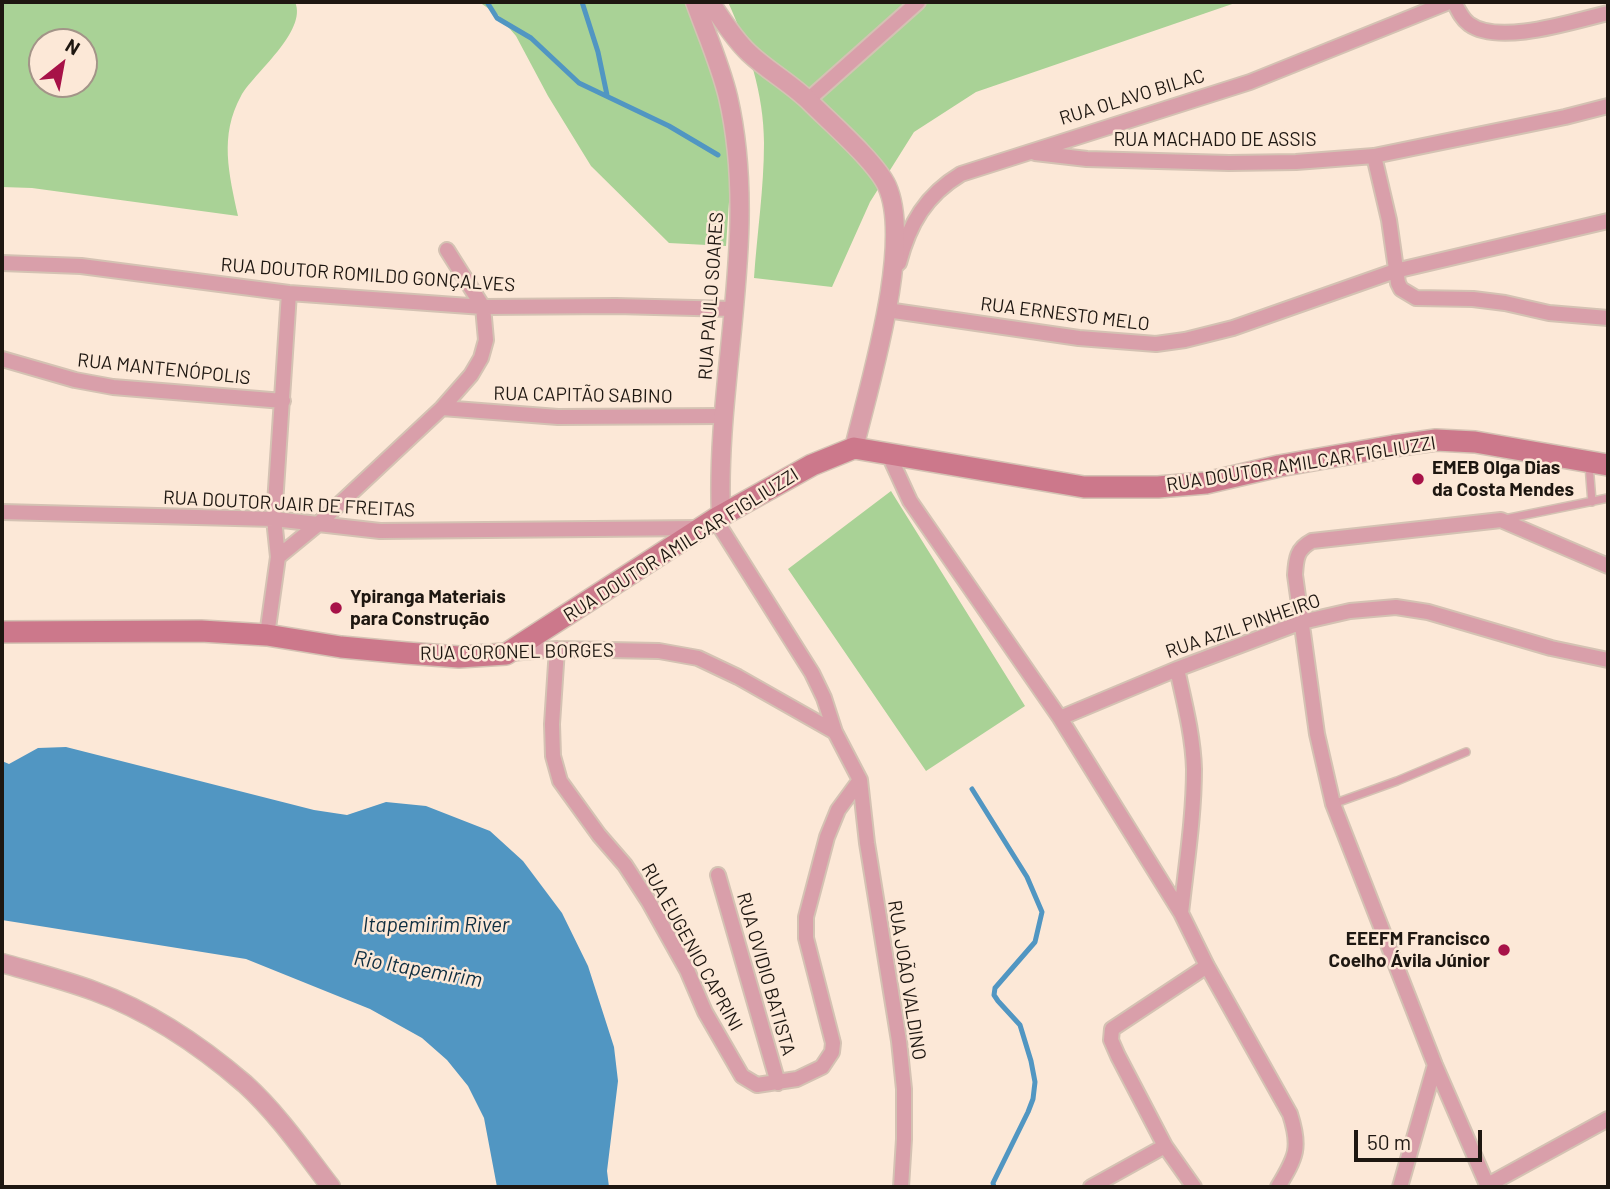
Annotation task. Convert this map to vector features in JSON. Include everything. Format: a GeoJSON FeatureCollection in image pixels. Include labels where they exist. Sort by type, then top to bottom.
{"type":"FeatureCollection","features":[{"type":"Feature","properties":{"kind":"main road","name":"RUA DOUTOR AMILCAR FIGLIUZZI"},"geometry":{"type":"LineString","coordinates":[[506,654],[712,521],[812,465],[854,448],[1084,487],[1206,483],[1279,466],[1436,440],[1475,442],[1598,463]]}},
{"type":"Feature","properties":{"kind":"main road","name":"RUA CORONEL BORGES"},"geometry":{"type":"LineString","coordinates":[[2,632],[201,631],[267,635],[341,647],[459,657],[506,654]]}},
{"type":"Feature","properties":{"kind":"street","name":"RUA PAULO SOARES"},"geometry":{"type":"LineString","coordinates":[[695,2],[719,66],[728,99],[735,150],[739,220],[719,481],[712,521]]}},
{"type":"Feature","properties":{"kind":"street","name":"RUA OLAVO BILAC"},"geometry":{"type":"LineString","coordinates":[[710,2],[748,52],[808,100],[878,171],[887,186],[893,206],[894,230],[888,302]]}},
{"type":"Feature","properties":{"kind":"street"},"geometry":{"type":"LineString","coordinates":[[808,100],[918,2]]}},
{"type":"Feature","properties":{"kind":"street","name":"RUA OLAVO BILAC"},"geometry":{"type":"LineString","coordinates":[[854,448],[888,302],[911,226],[926,201],[943,185],[961,174],[1250,82],[1452,2]]}},
{"type":"Feature","properties":{"kind":"street"},"geometry":{"type":"LineString","coordinates":[[1452,2],[1470,25],[1490,33],[1509,34],[1608,13]]}},
{"type":"Feature","properties":{"kind":"street","name":"RUA MACHADO DE ASSIS"},"geometry":{"type":"LineString","coordinates":[[1026,153],[1087,159],[1229,163],[1296,162],[1374,156],[1553,120],[1608,106]]}},
{"type":"Feature","properties":{"kind":"street"},"geometry":{"type":"LineString","coordinates":[[1374,156],[1389,220],[1395,271],[1401,289],[1416,298],[1484,300],[1549,313],[1608,318]]}},
{"type":"Feature","properties":{"kind":"street","name":"RUA ERNESTO MELO"},"geometry":{"type":"LineString","coordinates":[[888,302],[1079,338],[1156,344],[1233,328],[1395,271],[1608,221]]}},
{"type":"Feature","properties":{"kind":"street"},"geometry":{"type":"LineString","coordinates":[[278,556],[317,525],[442,408],[471,375],[481,358],[486,340],[483,307],[447,250]]}},
{"type":"Feature","properties":{"kind":"street","name":"RUA DOUTOR ROMILDO GONÇALVES"},"geometry":{"type":"LineString","coordinates":[[2,263],[81,267],[289,293],[483,307],[733,309]]}},
{"type":"Feature","properties":{"kind":"street"},"geometry":{"type":"LineString","coordinates":[[267,635],[278,556],[274,519],[284,401],[289,293]]}},
{"type":"Feature","properties":{"kind":"street","name":"RUA MANTENÓPOLIS"},"geometry":{"type":"LineString","coordinates":[[2,359],[75,380],[113,387],[284,401]]}},
{"type":"Feature","properties":{"kind":"street","name":"RUA CAPITÃO SABINO"},"geometry":{"type":"LineString","coordinates":[[442,408],[558,417],[723,416]]}},
{"type":"Feature","properties":{"kind":"street"},"geometry":{"type":"LineString","coordinates":[[888,453],[910,500],[1060,718],[1181,913],[1207,966],[1290,1114],[1297,1136],[1295,1157],[1278,1187]]}},
{"type":"Feature","properties":{"kind":"street","name":"RUA DOUTOR JAIR DE FREITAS"},"geometry":{"type":"LineString","coordinates":[[2,512],[274,519],[380,531],[712,521]]}},
{"type":"Feature","properties":{"kind":"street"},"geometry":{"type":"LineString","coordinates":[[1608,566],[1501,520],[1312,541],[1299,550],[1295,575],[1317,734],[1333,804],[1435,1065],[1488,1186],[1608,1119]]}},
{"type":"Feature","properties":{"kind":"street"},"geometry":{"type":"LineString","coordinates":[[712,521],[811,673],[824,698],[835,733],[860,780],[838,810],[816,872],[806,917],[806,938],[833,1043],[832,1052],[822,1067],[797,1079],[778,1083]]}},
{"type":"Feature","properties":{"kind":"street","name":"RUA AZIL PINHEIRO"},"geometry":{"type":"LineString","coordinates":[[1060,718],[1177,668],[1302,622],[1350,611],[1396,607],[1428,612],[1551,648],[1608,660]]}},
{"type":"Feature","properties":{"kind":"street","name":"RUA CORONEL BORGES"},"geometry":{"type":"LineString","coordinates":[[506,654],[557,649],[659,651],[698,658],[749,683],[835,733]]}},
{"type":"Feature","properties":{"kind":"street","name":"RUA EUGENIO CAPRINI"},"geometry":{"type":"LineString","coordinates":[[557,649],[552,735],[553,756],[560,781],[599,835],[625,865],[649,902],[687,970],[705,1012],[742,1076],[757,1085],[778,1083]]}},
{"type":"Feature","properties":{"kind":"street"},"geometry":{"type":"LineString","coordinates":[[1177,668],[1194,767],[1181,913]]}},
{"type":"Feature","properties":{"kind":"street","name":"RUA JOÃO VALDINO"},"geometry":{"type":"LineString","coordinates":[[860,780],[866,843],[899,1041],[904,1089],[901,1187]]}},
{"type":"Feature","properties":{"kind":"street","name":"RUA OVIDIO BATISTA"},"geometry":{"type":"LineString","coordinates":[[718,875],[778,1083]]}},
{"type":"Feature","properties":{"kind":"street"},"geometry":{"type":"LineString","coordinates":[[2,963],[96,992],[151,1019],[201,1049],[246,1086],[293,1137],[331,1187]]}},
{"type":"Feature","properties":{"kind":"street"},"geometry":{"type":"LineString","coordinates":[[1194,1187],[1165,1146],[1118,1056],[1110,1034],[1112,1029],[1207,966]]}},
{"type":"Feature","properties":{"kind":"street"},"geometry":{"type":"LineString","coordinates":[[1400,1187],[1435,1065]]}},
{"type":"Feature","properties":{"kind":"street"},"geometry":{"type":"LineString","coordinates":[[1091,1187],[1165,1146]]}},
{"type":"Feature","properties":{"kind":"lane"},"geometry":{"type":"LineString","coordinates":[[1592,502],[1598,463]]}},
{"type":"Feature","properties":{"kind":"lane"},"geometry":{"type":"LineString","coordinates":[[1501,520],[1608,498]]}},
{"type":"Feature","properties":{"kind":"lane"},"geometry":{"type":"LineString","coordinates":[[1333,804],[1466,752]]}},
{"type":"Feature","properties":{"kind":"green space"},"geometry":{"type":"Polygon","coordinates":[[[2,2],[295,2],[297,13],[294,26],[287,39],[241,96],[230,126],[229,170],[238,216],[32,188],[2,187],[2,2]]]}},
{"type":"Feature","properties":{"kind":"green space"},"geometry":{"type":"Polygon","coordinates":[[[479,2],[695,2],[733,143],[726,246],[669,243],[591,166],[548,96],[516,36],[498,15],[479,2]]]}},
{"type":"Feature","properties":{"kind":"green space"},"geometry":{"type":"Polygon","coordinates":[[[728,2],[1238,2],[976,92],[914,132],[870,202],[832,287],[754,278],[763,177],[763,125],[754,71],[728,2]]]}},
{"type":"Feature","properties":{"kind":"green space"},"geometry":{"type":"Polygon","coordinates":[[[891,491],[1025,706],[926,771],[788,569],[891,491]]]}},
{"type":"Feature","properties":{"kind":"water","name":"Itapemirim River"},"geometry":{"type":"Polygon","coordinates":[[[66,747],[314,810],[347,815],[386,802],[426,806],[490,831],[523,861],[562,913],[588,966],[614,1047],[618,1081],[607,1171],[609,1187],[497,1187],[484,1118],[468,1086],[447,1060],[422,1038],[370,1009],[246,959],[2,920],[2,761],[9,764],[38,748],[66,747]]]}},
{"type":"Feature","properties":{"kind":"waterway"},"geometry":{"type":"LineString","coordinates":[[487,2],[497,18],[531,38],[579,83],[669,126],[718,155]]}},
{"type":"Feature","properties":{"kind":"waterway"},"geometry":{"type":"LineString","coordinates":[[582,2],[598,52],[607,95]]}},
{"type":"Feature","properties":{"kind":"waterway"},"geometry":{"type":"LineString","coordinates":[[972,789],[1027,877],[1042,912],[1035,942],[995,988],[994,995],[998,1001],[1020,1025],[1035,1082],[1028,1112],[993,1183],[994,1187]]}},
{"type":"Feature","properties":{"kind":"place","name":"EMEB Olga Dias da Costa Mendes"},"geometry":{"type":"Point","coordinates":[1418,479]}},
{"type":"Feature","properties":{"kind":"place","name":"Ypiranga Materiais para Construção"},"geometry":{"type":"Point","coordinates":[336,608]}},
{"type":"Feature","properties":{"kind":"place","name":"EEEFM Francisco Coelho Ávila Júnior"},"geometry":{"type":"Point","coordinates":[1504,950]}},
{"type":"Feature","properties":{"kind":"water label","name":"Rio Itapemirim"},"geometry":{"type":"Point","coordinates":[418,969]}}]}
